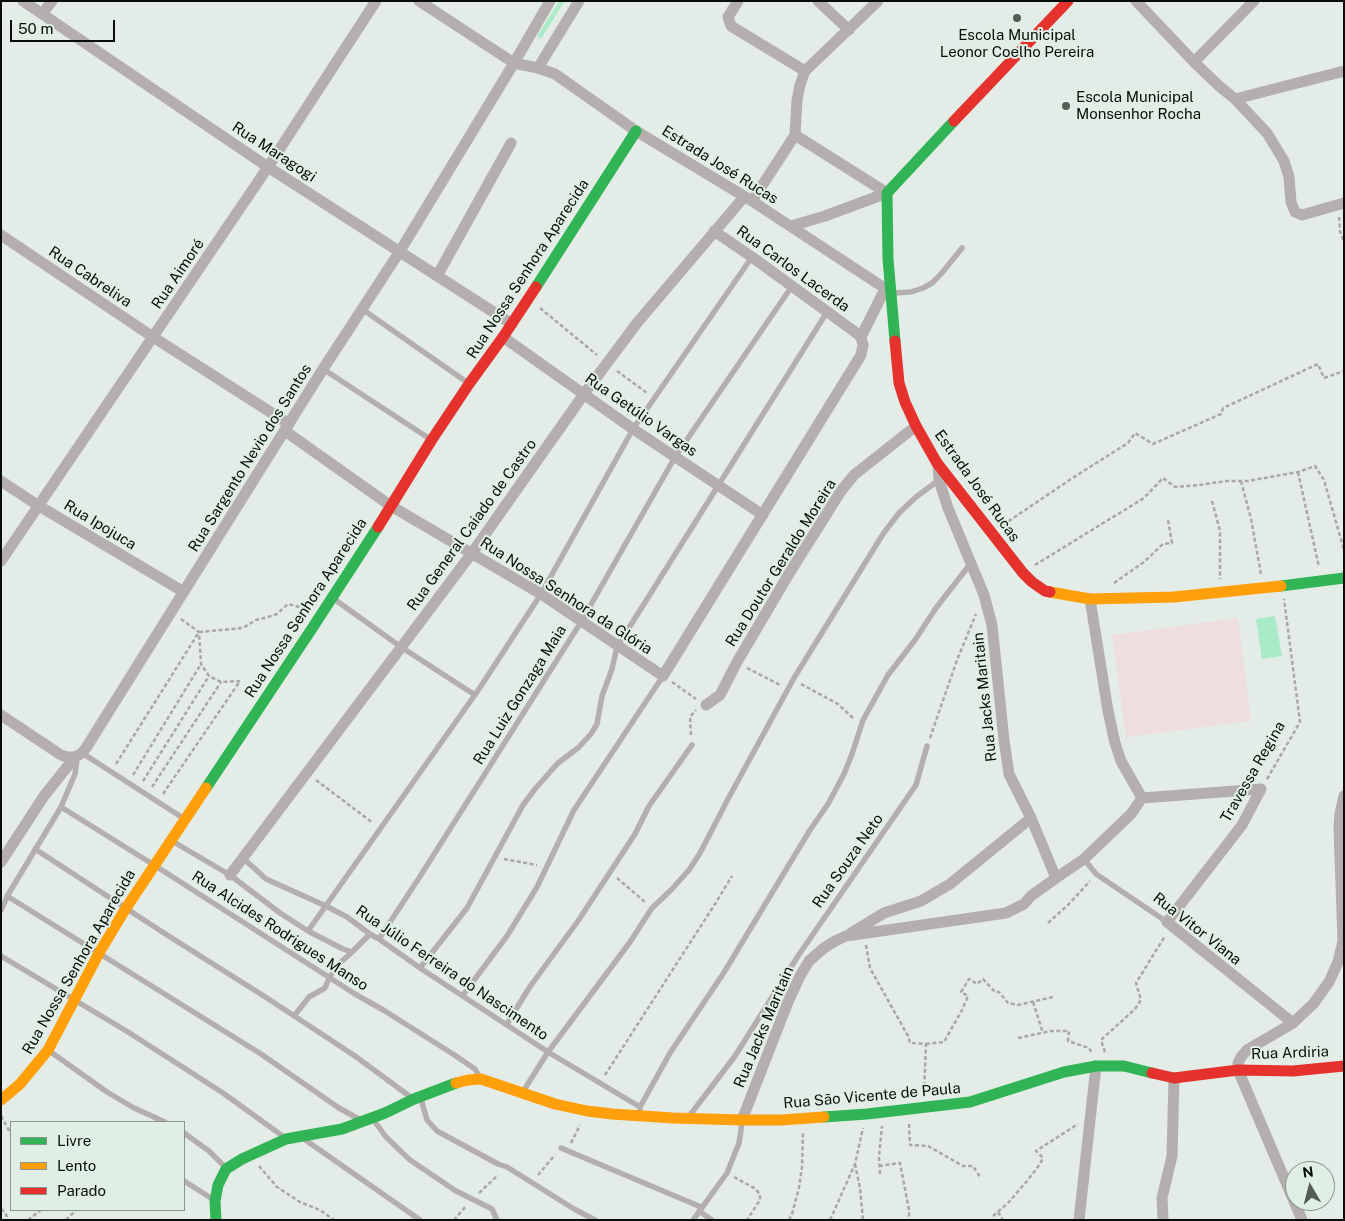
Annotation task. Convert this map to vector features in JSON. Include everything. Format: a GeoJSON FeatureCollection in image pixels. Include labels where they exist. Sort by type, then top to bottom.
{"type":"FeatureCollection","features":[{"type":"Feature","properties":{"kind":"street","name":"Rua Maragogi"},"geometry":{"type":"LineString","coordinates":[[23,1],[268,167],[512,324]]}},
{"type":"Feature","properties":{"kind":"street"},"geometry":{"type":"LineString","coordinates":[[42,14],[52,1]]}},
{"type":"Feature","properties":{"kind":"street","name":"Rua Aimoré"},"geometry":{"type":"LineString","coordinates":[[1,561],[268,167],[376,1]]}},
{"type":"Feature","properties":{"kind":"street"},"geometry":{"type":"LineString","coordinates":[[420,1],[514,63]]}},
{"type":"Feature","properties":{"kind":"street","name":"Rua Sargento Nevio dos Santos"},"geometry":{"type":"LineString","coordinates":[[1,862],[44,796],[86,748],[323,369],[400,251],[550,1]]}},
{"type":"Feature","properties":{"kind":"street"},"geometry":{"type":"LineString","coordinates":[[538,68],[579,1]]}},
{"type":"Feature","properties":{"kind":"street"},"geometry":{"type":"LineString","coordinates":[[738,1],[728,18],[731,26],[805,71]]}},
{"type":"Feature","properties":{"kind":"street"},"geometry":{"type":"LineString","coordinates":[[818,1],[849,30]]}},
{"type":"Feature","properties":{"kind":"street"},"geometry":{"type":"LineString","coordinates":[[878,1],[805,71],[797,100],[795,135],[887,193]]}},
{"type":"Feature","properties":{"kind":"street"},"geometry":{"type":"LineString","coordinates":[[791,226],[825,216],[887,193],[1068,1]]}},
{"type":"Feature","properties":{"kind":"street"},"geometry":{"type":"LineString","coordinates":[[1136,1],[1194,62],[1235,99],[1267,133],[1284,161],[1289,177],[1291,202],[1295,212],[1302,215],[1341,203]]}},
{"type":"Feature","properties":{"kind":"street"},"geometry":{"type":"LineString","coordinates":[[1194,62],[1254,1]]}},
{"type":"Feature","properties":{"kind":"street","name":"Estrada José Rucas"},"geometry":{"type":"LineString","coordinates":[[514,63],[555,74],[636,131],[791,226],[889,291],[899,382],[905,402],[916,426],[937,462],[992,533],[1032,582],[1045,591],[1090,599],[1174,597],[1344,578]]}},
{"type":"Feature","properties":{"kind":"street"},"geometry":{"type":"LineString","coordinates":[[1235,99],[1344,71]]}},
{"type":"Feature","properties":{"kind":"street","name":"Rua Nossa Senhora Aparecida"},"geometry":{"type":"LineString","coordinates":[[1,1100],[20,1084],[48,1050],[99,953],[126,908],[332,598],[432,441],[512,324],[636,131]]}},
{"type":"Feature","properties":{"kind":"street","name":"Rua General Caiado de Castro"},"geometry":{"type":"LineString","coordinates":[[230,875],[472,553],[584,394],[637,323],[714,231],[748,199],[795,135]]}},
{"type":"Feature","properties":{"kind":"street"},"geometry":{"type":"LineString","coordinates":[[437,276],[511,143]]}},
{"type":"Feature","properties":{"kind":"street"},"geometry":{"type":"LineString","coordinates":[[663,676],[861,355],[863,345],[858,334],[889,291],[887,193]]}},
{"type":"Feature","properties":{"kind":"street","name":"Rua Carlos Lacerda"},"geometry":{"type":"LineString","coordinates":[[714,231],[858,334]]}},
{"type":"Feature","properties":{"kind":"street","name":"Rua Cabreliva"},"geometry":{"type":"LineString","coordinates":[[1,235],[287,428]]}},
{"type":"Feature","properties":{"kind":"street","name":"Rua Getúlio Vargas"},"geometry":{"type":"LineString","coordinates":[[503,337],[632,429],[763,515]]}},
{"type":"Feature","properties":{"kind":"street","name":"Rua Doutor Geraldo Moreira"},"geometry":{"type":"LineString","coordinates":[[706,705],[720,695],[737,662],[790,572],[845,486],[854,475],[916,426]]}},
{"type":"Feature","properties":{"kind":"street","name":"Rua Nossa Senhora da Glória"},"geometry":{"type":"LineString","coordinates":[[287,428],[391,506],[541,594],[617,647],[663,676]]}},
{"type":"Feature","properties":{"kind":"street","name":"Rua Jacks Maritain"},"geometry":{"type":"LineString","coordinates":[[742,1120],[800,976],[809,961],[824,948],[846,936],[1006,913],[1024,904],[1056,878],[1031,818],[1009,774],[992,625],[984,595],[948,508],[939,480],[937,462]]}},
{"type":"Feature","properties":{"kind":"street","name":"Rua Ipojuca"},"geometry":{"type":"LineString","coordinates":[[1,481],[39,506],[184,592]]}},
{"type":"Feature","properties":{"kind":"street"},"geometry":{"type":"LineString","coordinates":[[1090,599],[1115,743],[1121,761],[1142,798]]}},
{"type":"Feature","properties":{"kind":"street"},"geometry":{"type":"LineString","coordinates":[[1,715],[61,755],[67,757],[78,755]]}},
{"type":"Feature","properties":{"kind":"street"},"geometry":{"type":"LineString","coordinates":[[1142,798],[1261,789]]}},
{"type":"Feature","properties":{"kind":"street","name":"Travessa Regina"},"geometry":{"type":"LineString","coordinates":[[1169,924],[1242,825],[1261,789]]}},
{"type":"Feature","properties":{"kind":"street"},"geometry":{"type":"LineString","coordinates":[[1302,1220],[1238,1070],[1238,1063],[1247,1050],[1293,1023],[1314,1003],[1329,982],[1338,962],[1343,941],[1339,828],[1344,796]]}},
{"type":"Feature","properties":{"kind":"street"},"geometry":{"type":"LineString","coordinates":[[1056,878],[1084,859],[1131,814],[1142,798]]}},
{"type":"Feature","properties":{"kind":"street"},"geometry":{"type":"LineString","coordinates":[[846,936],[884,913],[921,902],[950,884],[1031,818]]}},
{"type":"Feature","properties":{"kind":"street","name":"Rua Vitor Viana"},"geometry":{"type":"LineString","coordinates":[[1169,924],[1293,1023]]}},
{"type":"Feature","properties":{"kind":"street"},"geometry":{"type":"LineString","coordinates":[[1079,1220],[1096,1066]]}},
{"type":"Feature","properties":{"kind":"street","name":"Rua São Vicente de Paula"},"geometry":{"type":"LineString","coordinates":[[742,1120],[866,1114],[970,1102],[1064,1072],[1096,1066],[1124,1066],[1174,1078],[1238,1070]]}},
{"type":"Feature","properties":{"kind":"street","name":"Rua Ardiria"},"geometry":{"type":"LineString","coordinates":[[1238,1070],[1293,1071],[1344,1066]]}},
{"type":"Feature","properties":{"kind":"street"},"geometry":{"type":"LineString","coordinates":[[1163,1220],[1162,1198],[1172,1156],[1174,1078]]}},
{"type":"Feature","properties":{"kind":"street"},"geometry":{"type":"LineString","coordinates":[[216,1220],[214,1201],[218,1185],[226,1169],[250,1155],[286,1139],[342,1130],[451,1084],[468,1080],[481,1079],[554,1104],[588,1111],[612,1114],[640,1111],[687,1119],[742,1120]]}},
{"type":"Feature","properties":{"kind":"lane"},"geometry":{"type":"LineString","coordinates":[[889,291],[911,292],[932,283],[962,248]]}},
{"type":"Feature","properties":{"kind":"lane"},"geometry":{"type":"LineString","coordinates":[[308,931],[475,695],[541,594],[632,429],[752,258]]}},
{"type":"Feature","properties":{"kind":"lane","name":"Rua Luiz Gonzaga Maia"},"geometry":{"type":"LineString","coordinates":[[379,939],[581,622],[675,457],[792,286]]}},
{"type":"Feature","properties":{"kind":"lane"},"geometry":{"type":"LineString","coordinates":[[362,309],[470,384]]}},
{"type":"Feature","properties":{"kind":"lane"},"geometry":{"type":"LineString","coordinates":[[420,968],[467,908],[523,805],[558,763],[578,748],[591,734],[597,724],[602,696],[612,669],[617,647],[827,312]]}},
{"type":"Feature","properties":{"kind":"lane"},"geometry":{"type":"LineString","coordinates":[[323,369],[432,441]]}},
{"type":"Feature","properties":{"kind":"lane"},"geometry":{"type":"LineString","coordinates":[[522,1092],[548,1052],[630,942],[652,908],[689,870],[793,680],[884,534],[899,513],[910,502],[939,480]]}},
{"type":"Feature","properties":{"kind":"lane"},"geometry":{"type":"LineString","coordinates":[[640,1111],[670,1053],[723,974],[795,853],[828,804],[844,774],[863,720],[888,676],[936,608],[971,563]]}},
{"type":"Feature","properties":{"kind":"lane"},"geometry":{"type":"LineString","coordinates":[[332,598],[401,647],[475,695]]}},
{"type":"Feature","properties":{"kind":"lane"},"geometry":{"type":"LineString","coordinates":[[463,996],[507,936],[537,887],[574,810],[663,676]]}},
{"type":"Feature","properties":{"kind":"lane"},"geometry":{"type":"LineString","coordinates":[[507,1024],[529,988],[610,873],[650,806],[692,745]]}},
{"type":"Feature","properties":{"kind":"lane","name":"Rua Souza Neto"},"geometry":{"type":"LineString","coordinates":[[687,1119],[735,1056],[798,956],[916,785],[926,746]]}},
{"type":"Feature","properties":{"kind":"lane"},"geometry":{"type":"LineString","coordinates":[[1,910],[7,896],[61,807],[75,774],[78,755],[112,772],[185,818]]}},
{"type":"Feature","properties":{"kind":"lane","name":"Rua Alcides Rodrigues Manso"},"geometry":{"type":"LineString","coordinates":[[61,807],[329,978],[456,1056],[475,1069],[481,1079]]}},
{"type":"Feature","properties":{"kind":"lane"},"geometry":{"type":"LineString","coordinates":[[171,840],[230,875],[280,913],[308,931],[352,952]]}},
{"type":"Feature","properties":{"kind":"lane"},"geometry":{"type":"LineString","coordinates":[[35,849],[294,1016],[417,1098],[427,1120],[437,1131],[507,1167],[595,1220]]}},
{"type":"Feature","properties":{"kind":"lane","name":"Rua Júlio Ferreira do Nascimento"},"geometry":{"type":"LineString","coordinates":[[243,858],[266,879],[347,917],[420,968],[548,1052],[600,1083],[640,1111]]}},
{"type":"Feature","properties":{"kind":"lane","name":"Rua Vitor Viana"},"geometry":{"type":"LineString","coordinates":[[1084,859],[1096,874],[1169,924]]}},
{"type":"Feature","properties":{"kind":"lane"},"geometry":{"type":"LineString","coordinates":[[7,896],[261,1054],[339,1108],[368,1120],[410,1160],[456,1191],[492,1209],[497,1220]]}},
{"type":"Feature","properties":{"kind":"lane"},"geometry":{"type":"LineString","coordinates":[[294,1016],[309,998],[325,988],[329,978],[339,964],[370,934]]}},
{"type":"Feature","properties":{"kind":"lane"},"geometry":{"type":"LineString","coordinates":[[1,956],[136,1037],[222,1093],[286,1139]]}},
{"type":"Feature","properties":{"kind":"lane"},"geometry":{"type":"LineString","coordinates":[[48,1050],[107,1092],[134,1108],[163,1121]]}},
{"type":"Feature","properties":{"kind":"lane"},"geometry":{"type":"LineString","coordinates":[[693,1220],[727,1173],[739,1143],[742,1120]]}},
{"type":"Feature","properties":{"kind":"lane"},"geometry":{"type":"LineString","coordinates":[[185,1134],[209,1151],[226,1169]]}},
{"type":"Feature","properties":{"kind":"lane"},"geometry":{"type":"LineString","coordinates":[[300,1136],[420,1220]]}},
{"type":"Feature","properties":{"kind":"lane"},"geometry":{"type":"LineString","coordinates":[[564,1149],[700,1209],[712,1220]]}},
{"type":"Feature","properties":{"kind":"lane"},"geometry":{"type":"LineString","coordinates":[[185,1183],[214,1201]]}},
{"type":"Feature","properties":{"kind":"path"},"geometry":{"type":"LineString","coordinates":[[1341,203],[1340,231],[1344,242]]}},
{"type":"Feature","properties":{"kind":"path"},"geometry":{"type":"LineString","coordinates":[[528,298],[607,363],[654,398]]}},
{"type":"Feature","properties":{"kind":"path"},"geometry":{"type":"LineString","coordinates":[[992,533],[1128,443],[1134,433],[1153,444],[1221,414],[1223,408],[1318,364],[1324,378],[1344,371]]}},
{"type":"Feature","properties":{"kind":"path"},"geometry":{"type":"LineString","coordinates":[[1024,572],[1144,498],[1163,478],[1175,487],[1227,481],[1248,481],[1298,472],[1315,466],[1324,480],[1344,550]]}},
{"type":"Feature","properties":{"kind":"path"},"geometry":{"type":"LineString","coordinates":[[1298,472],[1322,581]]}},
{"type":"Feature","properties":{"kind":"path"},"geometry":{"type":"LineString","coordinates":[[1241,481],[1252,519],[1263,588]]}},
{"type":"Feature","properties":{"kind":"path"},"geometry":{"type":"LineString","coordinates":[[1212,501],[1220,531],[1220,593]]}},
{"type":"Feature","properties":{"kind":"path"},"geometry":{"type":"LineString","coordinates":[[1090,599],[1144,562],[1163,544],[1172,543],[1168,520]]}},
{"type":"Feature","properties":{"kind":"path","name":"Travessa Regina"},"geometry":{"type":"LineString","coordinates":[[1261,789],[1300,722],[1283,586]]}},
{"type":"Feature","properties":{"kind":"path"},"geometry":{"type":"LineString","coordinates":[[926,746],[957,660],[984,595]]}},
{"type":"Feature","properties":{"kind":"path"},"geometry":{"type":"LineString","coordinates":[[172,611],[199,632],[243,628],[256,620],[277,614],[288,604],[320,615]]}},
{"type":"Feature","properties":{"kind":"path"},"geometry":{"type":"LineString","coordinates":[[158,802],[240,681],[221,682],[209,676],[201,664],[199,632]]}},
{"type":"Feature","properties":{"kind":"path"},"geometry":{"type":"LineString","coordinates":[[112,772],[199,632]]}},
{"type":"Feature","properties":{"kind":"path"},"geometry":{"type":"LineString","coordinates":[[737,662],[788,689]]}},
{"type":"Feature","properties":{"kind":"path"},"geometry":{"type":"LineString","coordinates":[[128,782],[201,664]]}},
{"type":"Feature","properties":{"kind":"path"},"geometry":{"type":"LineString","coordinates":[[138,789],[209,676]]}},
{"type":"Feature","properties":{"kind":"path"},"geometry":{"type":"LineString","coordinates":[[663,676],[706,705]]}},
{"type":"Feature","properties":{"kind":"path"},"geometry":{"type":"LineString","coordinates":[[793,680],[838,704],[862,726]]}},
{"type":"Feature","properties":{"kind":"path"},"geometry":{"type":"LineString","coordinates":[[147,795],[221,682]]}},
{"type":"Feature","properties":{"kind":"path"},"geometry":{"type":"LineString","coordinates":[[692,745],[690,717],[699,707],[706,705]]}},
{"type":"Feature","properties":{"kind":"path"},"geometry":{"type":"LineString","coordinates":[[306,774],[380,829]]}},
{"type":"Feature","properties":{"kind":"path"},"geometry":{"type":"LineString","coordinates":[[495,857],[546,867]]}},
{"type":"Feature","properties":{"kind":"path"},"geometry":{"type":"LineString","coordinates":[[610,873],[652,908]]}},
{"type":"Feature","properties":{"kind":"path"},"geometry":{"type":"LineString","coordinates":[[1048,923],[1069,904],[1096,874]]}},
{"type":"Feature","properties":{"kind":"path"},"geometry":{"type":"LineString","coordinates":[[600,1083],[732,876]]}},
{"type":"Feature","properties":{"kind":"path"},"geometry":{"type":"LineString","coordinates":[[1110,1065],[1101,1040],[1135,1009],[1141,1000],[1136,984],[1169,924]]}},
{"type":"Feature","properties":{"kind":"path"},"geometry":{"type":"LineString","coordinates":[[864,934],[870,968],[908,1036],[910,1044],[944,1042],[968,996],[961,992],[969,979],[977,984],[983,979],[1008,1002],[1018,1005],[1052,997]]}},
{"type":"Feature","properties":{"kind":"path"},"geometry":{"type":"LineString","coordinates":[[1033,1002],[1044,1033]]}},
{"type":"Feature","properties":{"kind":"path"},"geometry":{"type":"LineString","coordinates":[[1018,1038],[1051,1031],[1069,1031],[1068,1041],[1089,1048],[1096,1066]]}},
{"type":"Feature","properties":{"kind":"path"},"geometry":{"type":"LineString","coordinates":[[924,1097],[926,1044]]}},
{"type":"Feature","properties":{"kind":"path"},"geometry":{"type":"LineString","coordinates":[[908,1110],[910,1145],[928,1146],[963,1166],[973,1166],[980,1177]]}},
{"type":"Feature","properties":{"kind":"path"},"geometry":{"type":"LineString","coordinates":[[532,1182],[564,1149],[588,1111]]}},
{"type":"Feature","properties":{"kind":"path"},"geometry":{"type":"LineString","coordinates":[[880,1174],[879,1157],[883,1112]]}},
{"type":"Feature","properties":{"kind":"path"},"geometry":{"type":"LineString","coordinates":[[830,1220],[855,1164],[866,1114]]}},
{"type":"Feature","properties":{"kind":"path"},"geometry":{"type":"LineString","coordinates":[[1,1116],[10,1132]]}},
{"type":"Feature","properties":{"kind":"path"},"geometry":{"type":"LineString","coordinates":[[789,1220],[799,1188],[802,1167],[803,1118]]}},
{"type":"Feature","properties":{"kind":"path"},"geometry":{"type":"LineString","coordinates":[[993,1216],[1028,1181],[1040,1164],[1043,1158],[1036,1151],[1079,1123]]}},
{"type":"Feature","properties":{"kind":"path"},"geometry":{"type":"LineString","coordinates":[[250,1155],[276,1187],[300,1202],[320,1210],[334,1220]]}},
{"type":"Feature","properties":{"kind":"path"},"geometry":{"type":"LineString","coordinates":[[879,1166],[900,1163],[909,1210],[908,1220]]}},
{"type":"Feature","properties":{"kind":"path"},"geometry":{"type":"LineString","coordinates":[[855,1164],[860,1188],[863,1220]]}},
{"type":"Feature","properties":{"kind":"path"},"geometry":{"type":"LineString","coordinates":[[727,1173],[754,1188],[760,1194],[760,1200],[748,1220]]}},
{"type":"Feature","properties":{"kind":"path"},"geometry":{"type":"LineString","coordinates":[[1,1209],[5,1212],[8,1220]]}},
{"type":"Feature","properties":{"kind":"path"},"geometry":{"type":"LineString","coordinates":[[28,1220],[40,1211]]}},
{"type":"Feature","properties":{"kind":"path"},"geometry":{"type":"LineString","coordinates":[[66,1220],[75,1211]]}},
{"type":"Feature","properties":{"kind":"path"},"geometry":{"type":"LineString","coordinates":[[998,1212],[1003,1220]]}},
{"type":"Feature","properties":{"kind":"shaded area"},"geometry":{"type":"Polygon","coordinates":[[[1275,616],[1282,656],[1262,659],[1256,619],[1275,616]]]}},
{"type":"Feature","properties":{"kind":"shaded area"},"geometry":{"type":"Polygon","coordinates":[[[1238,618],[1251,721],[1126,737],[1112,635],[1238,618]]]}},
{"type":"Feature","properties":{"kind":"waterway"},"geometry":{"type":"LineString","coordinates":[[540,36],[562,1]]}},
{"type":"Feature","properties":{"kind":"traffic: fast"},"geometry":{"type":"LineString","coordinates":[[895,341],[888,259],[887,193],[954,121]]}},
{"type":"Feature","properties":{"kind":"traffic: fast"},"geometry":{"type":"LineString","coordinates":[[536,287],[636,131]]}},
{"type":"Feature","properties":{"kind":"traffic: fast"},"geometry":{"type":"LineString","coordinates":[[206,788],[378,527]]}},
{"type":"Feature","properties":{"kind":"traffic: fast"},"geometry":{"type":"LineString","coordinates":[[1281,586],[1344,578]]}},
{"type":"Feature","properties":{"kind":"traffic: fast"},"geometry":{"type":"LineString","coordinates":[[824,1117],[970,1102],[1064,1072],[1096,1066],[1124,1066],[1152,1073]]}},
{"type":"Feature","properties":{"kind":"traffic: fast"},"geometry":{"type":"LineString","coordinates":[[216,1220],[215,1201],[218,1185],[226,1169],[242,1159],[286,1139],[342,1129],[456,1083]]}},
{"type":"Feature","properties":{"kind":"traffic: slow"},"geometry":{"type":"LineString","coordinates":[[1050,592],[1090,599],[1174,597],[1281,586]]}},
{"type":"Feature","properties":{"kind":"traffic: slow"},"geometry":{"type":"LineString","coordinates":[[1,1100],[20,1084],[48,1050],[99,953],[126,908],[206,788]]}},
{"type":"Feature","properties":{"kind":"traffic: slow"},"geometry":{"type":"LineString","coordinates":[[456,1083],[481,1079],[555,1104],[612,1114],[742,1120],[824,1117]]}},
{"type":"Feature","properties":{"kind":"traffic: jam"},"geometry":{"type":"LineString","coordinates":[[954,121],[1068,1]]}},
{"type":"Feature","properties":{"kind":"traffic: jam"},"geometry":{"type":"LineString","coordinates":[[378,527],[431,441],[536,287]]}},
{"type":"Feature","properties":{"kind":"traffic: jam"},"geometry":{"type":"LineString","coordinates":[[895,341],[899,383],[905,402],[937,463],[1023,573],[1032,582],[1045,591],[1050,592]]}},
{"type":"Feature","properties":{"kind":"traffic: jam"},"geometry":{"type":"LineString","coordinates":[[1152,1073],[1174,1078],[1238,1070],[1293,1071],[1344,1066]]}},
{"type":"Feature","properties":{"kind":"place","name":"Escola Municipal Leonor Coelho Pereira"},"geometry":{"type":"Point","coordinates":[1017,18]}},
{"type":"Feature","properties":{"kind":"place","name":"Escola Municipal Monsenhor Rocha"},"geometry":{"type":"Point","coordinates":[1066,106]}}]}
